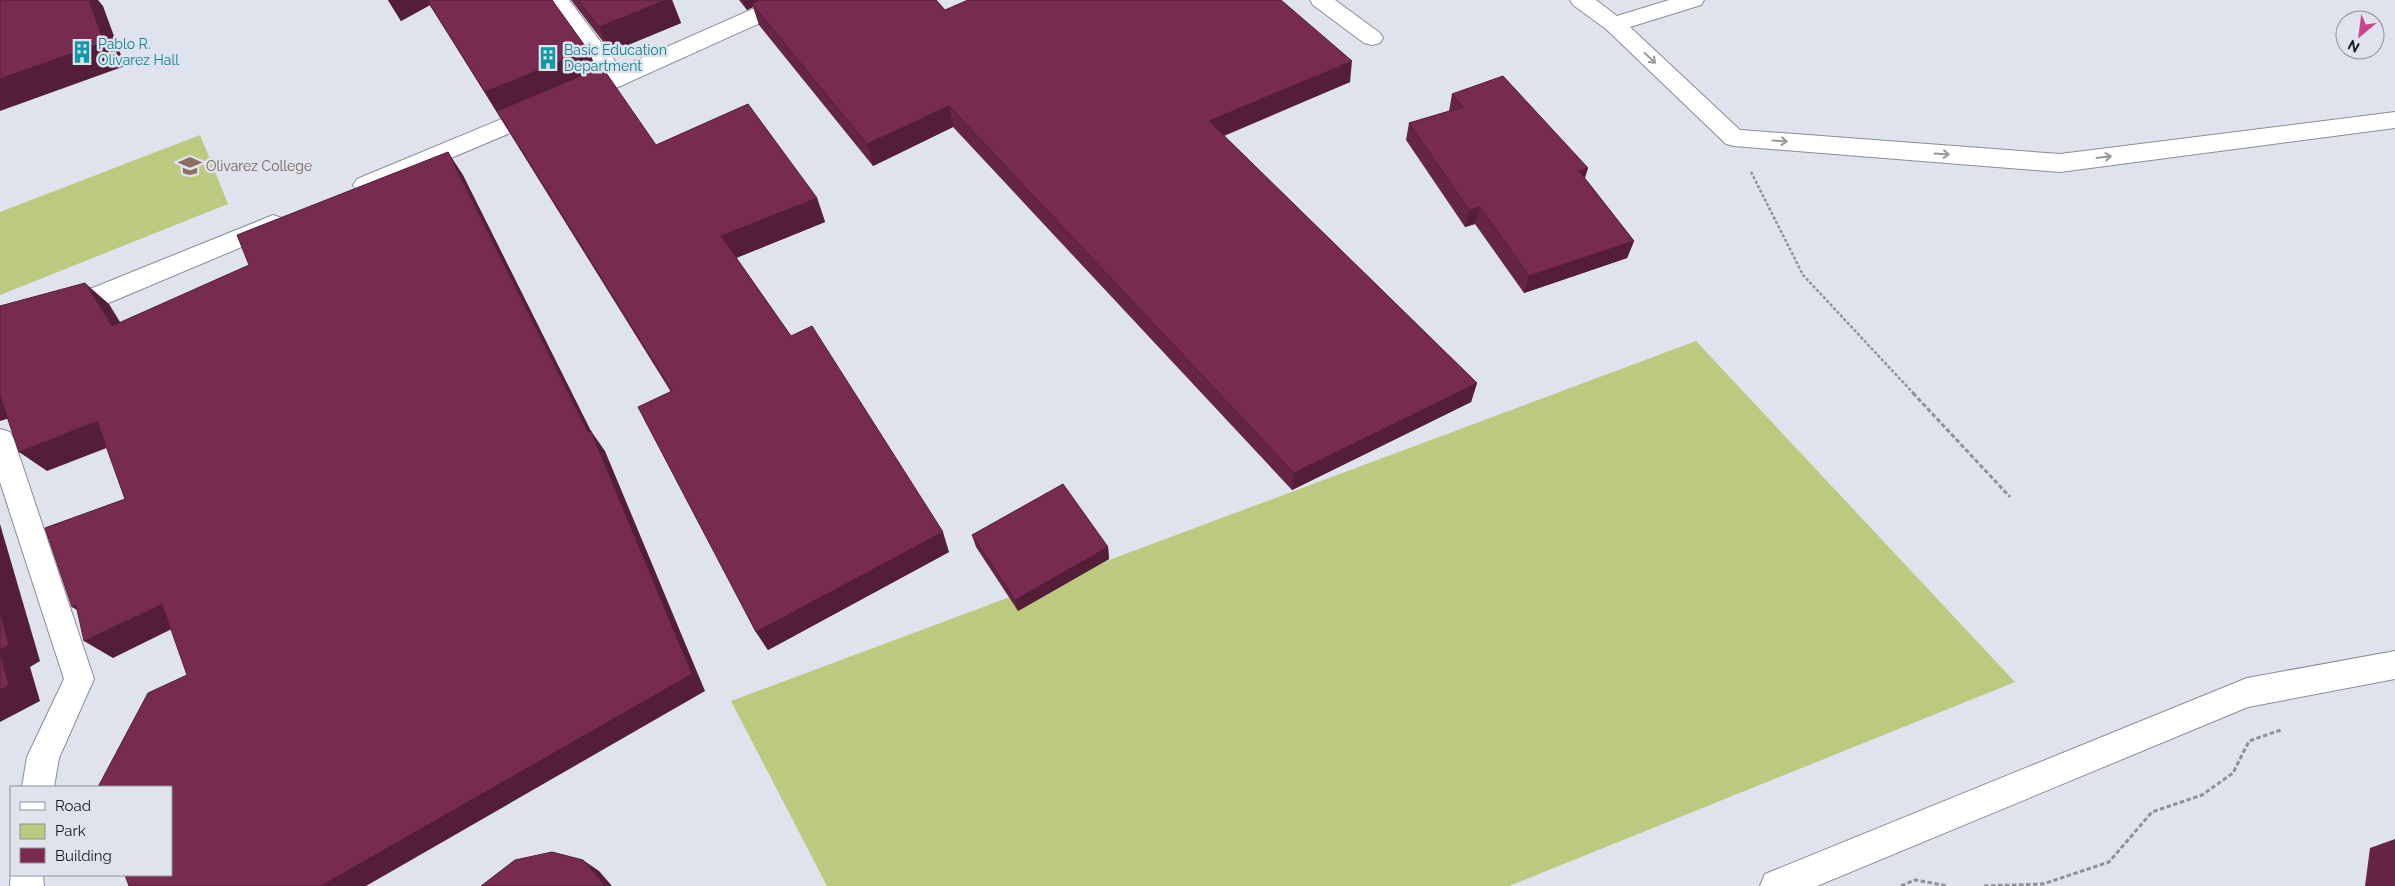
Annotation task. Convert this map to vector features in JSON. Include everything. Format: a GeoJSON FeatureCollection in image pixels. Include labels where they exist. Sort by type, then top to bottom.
{"type":"FeatureCollection","features":[{"type":"Feature","properties":{"kind":"street"},"geometry":{"type":"LineString","coordinates":[[558,0],[617,78]]}},
{"type":"Feature","properties":{"kind":"street"},"geometry":{"type":"LineString","coordinates":[[342,195],[617,78],[792,0]]}},
{"type":"Feature","properties":{"kind":"street"},"geometry":{"type":"LineString","coordinates":[[1321,0],[1372,38]]}},
{"type":"Feature","properties":{"kind":"street"},"geometry":{"type":"LineString","coordinates":[[1582,0],[1614,24],[1734,138],[2060,163],[2395,120]]}},
{"type":"Feature","properties":{"kind":"street"},"geometry":{"type":"LineString","coordinates":[[1614,24],[1693,0]]}},
{"type":"Feature","properties":{"kind":"street"},"geometry":{"type":"LineString","coordinates":[[0,325],[102,295],[297,214]]}},
{"type":"Feature","properties":{"kind":"street"},"geometry":{"type":"LineString","coordinates":[[0,440],[79,679],[44,757],[38,786]]}},
{"type":"Feature","properties":{"kind":"street"},"geometry":{"type":"LineString","coordinates":[[1777,886],[2247,693],[2395,665]]}},
{"type":"Feature","properties":{"kind":"path"},"geometry":{"type":"LineString","coordinates":[[1734,138],[1773,220],[1802,275],[2010,497]]}},
{"type":"Feature","properties":{"kind":"path"},"geometry":{"type":"LineString","coordinates":[[1984,886],[2043,884],[2109,862],[2152,812],[2202,796],[2233,773],[2249,742],[2281,730]]}},
{"type":"Feature","properties":{"kind":"path"},"geometry":{"type":"LineString","coordinates":[[1901,886],[1914,880],[1948,886]]}},
{"type":"Feature","properties":{"kind":"green space"},"geometry":{"type":"Polygon","coordinates":[[[200,135],[228,204],[0,295],[0,212],[200,135]]]}},
{"type":"Feature","properties":{"kind":"green space"},"geometry":{"type":"Polygon","coordinates":[[[1696,341],[2015,682],[1509,886],[827,886],[731,701],[1696,341]]]}},
{"type":"Feature","properties":{"kind":"building"},"geometry":{"type":"Polygon","coordinates":[[[0,0],[89,0],[104,42],[0,79],[0,0]]]}},
{"type":"Feature","properties":{"kind":"building"},"geometry":{"type":"Polygon","coordinates":[[[427,0],[552,0],[588,50],[485,92],[427,0]]]}},
{"type":"Feature","properties":{"kind":"building"},"geometry":{"type":"Polygon","coordinates":[[[578,0],[666,0],[599,27],[578,0]]]}},
{"type":"Feature","properties":{"kind":"building"},"geometry":{"type":"Polygon","coordinates":[[[760,0],[936,0],[945,10],[968,0],[1281,0],[1352,61],[1209,121],[1477,383],[1294,473],[949,106],[867,144],[752,4],[760,0]]]}},
{"type":"Feature","properties":{"kind":"building"},"geometry":{"type":"Polygon","coordinates":[[[602,67],[656,145],[748,104],[817,198],[721,236],[791,336],[812,326],[943,532],[756,632],[638,407],[672,391],[497,111],[602,67]]]}},
{"type":"Feature","properties":{"kind":"building"},"geometry":{"type":"Polygon","coordinates":[[[1503,76],[1588,168],[1579,171],[1634,241],[1529,276],[1480,207],[1469,210],[1409,123],[1463,107],[1452,94],[1503,76]]]}},
{"type":"Feature","properties":{"kind":"building"},"geometry":{"type":"Polygon","coordinates":[[[448,152],[588,432],[591,431],[692,674],[321,886],[129,886],[125,876],[172,876],[172,786],[99,786],[148,693],[187,675],[162,604],[84,641],[76,605],[72,607],[45,528],[125,499],[97,421],[19,452],[0,396],[0,306],[85,283],[112,326],[249,265],[237,235],[448,152]]]}},
{"type":"Feature","properties":{"kind":"building"},"geometry":{"type":"Polygon","coordinates":[[[1063,484],[1108,547],[1015,600],[972,535],[1063,484]]]}},
{"type":"Feature","properties":{"kind":"building"},"geometry":{"type":"Polygon","coordinates":[[[0,611],[9,645],[0,650],[0,611]]]}},
{"type":"Feature","properties":{"kind":"building"},"geometry":{"type":"Polygon","coordinates":[[[0,654],[9,685],[0,690],[0,654]]]}},
{"type":"Feature","properties":{"kind":"building"},"geometry":{"type":"Polygon","coordinates":[[[552,852],[583,860],[604,886],[481,886],[515,860],[552,852]]]}},
{"type":"Feature","properties":{"kind":"place","name":"Pablo R. Olivarez Hall"},"geometry":{"type":"Point","coordinates":[82,52]}},
{"type":"Feature","properties":{"kind":"place","name":"Basic Education Department"},"geometry":{"type":"Point","coordinates":[548,58]}},
{"type":"Feature","properties":{"kind":"place","name":"Olivarez College"},"geometry":{"type":"Point","coordinates":[190,166]}}]}
